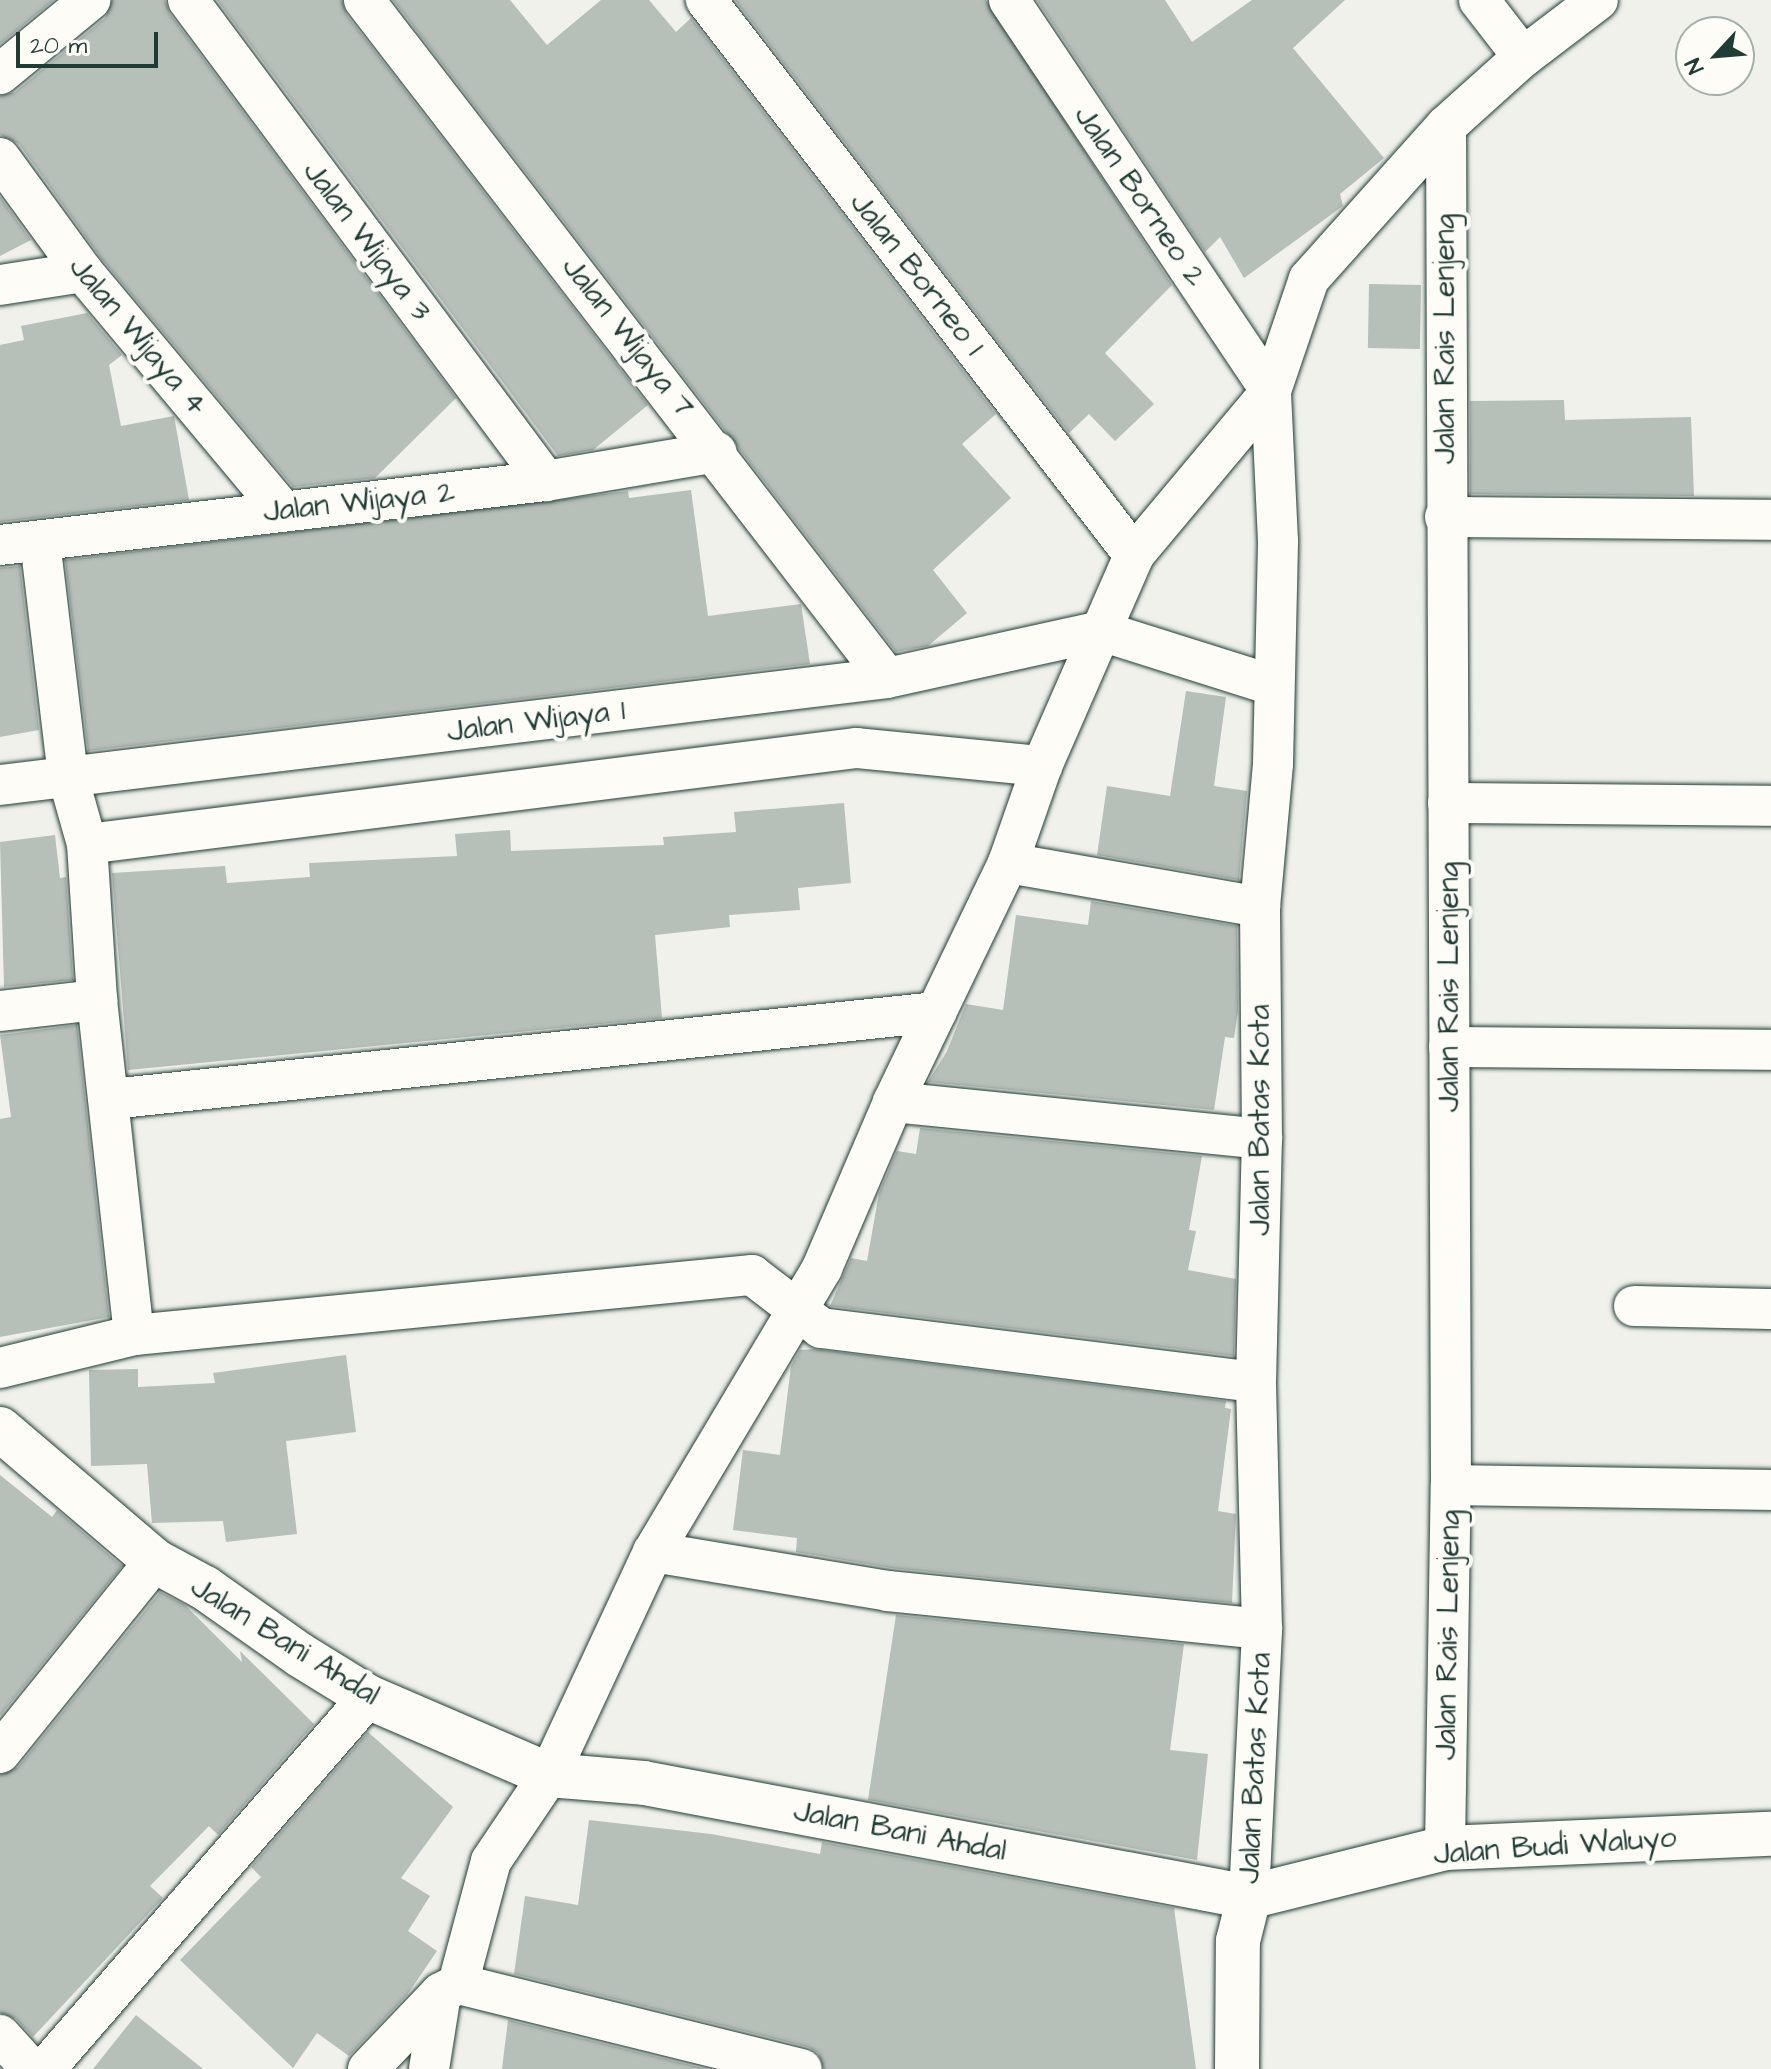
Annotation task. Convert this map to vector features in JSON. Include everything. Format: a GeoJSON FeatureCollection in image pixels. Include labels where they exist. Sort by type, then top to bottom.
{"type":"FeatureCollection","features":[{"type":"Feature","properties":{"kind":"street"},"geometry":{"type":"LineString","coordinates":[[0,74],[90,0]]}},
{"type":"Feature","properties":{"kind":"street","name":"Jalan Wijaya 3"},"geometry":{"type":"LineString","coordinates":[[188,0],[546,481]]}},
{"type":"Feature","properties":{"kind":"street","name":"Jalan Wijaya 7"},"geometry":{"type":"LineString","coordinates":[[364,0],[717,452],[887,678]]}},
{"type":"Feature","properties":{"kind":"street","name":"Jalan Borneo 1"},"geometry":{"type":"LineString","coordinates":[[706,0],[1131,551]]}},
{"type":"Feature","properties":{"kind":"street","name":"Jalan Borneo 2"},"geometry":{"type":"LineString","coordinates":[[1009,0],[1271,391]]}},
{"type":"Feature","properties":{"kind":"street"},"geometry":{"type":"LineString","coordinates":[[1479,0],[1523,57]]}},
{"type":"Feature","properties":{"kind":"street","name":"Jalan Batas Kota"},"geometry":{"type":"LineString","coordinates":[[1237,2069],[1238,1941],[1249,1897],[1262,1629],[1256,1382],[1262,1139],[1260,907],[1273,764],[1272,685],[1278,541],[1271,391],[1309,279],[1446,126],[1523,57],[1598,0]]}},
{"type":"Feature","properties":{"kind":"street","name":"Jalan Rais Lenjeng"},"geometry":{"type":"LineString","coordinates":[[1445,1848],[1451,1485],[1445,517],[1446,126]]}},
{"type":"Feature","properties":{"kind":"street","name":"Jalan Wijaya 4"},"geometry":{"type":"LineString","coordinates":[[0,158],[83,272],[282,510]]}},
{"type":"Feature","properties":{"kind":"street"},"geometry":{"type":"LineString","coordinates":[[0,285],[83,272]]}},
{"type":"Feature","properties":{"kind":"street"},"geometry":{"type":"LineString","coordinates":[[429,2069],[450,1989],[491,1861],[549,1775],[653,1552],[822,1268],[893,1102],[1008,863],[1084,634],[1131,551],[1271,391]]}},
{"type":"Feature","properties":{"kind":"street","name":"Jalan Wijaya 2"},"geometry":{"type":"LineString","coordinates":[[0,545],[546,481],[717,452]]}},
{"type":"Feature","properties":{"kind":"street"},"geometry":{"type":"LineString","coordinates":[[1445,517],[1771,520]]}},
{"type":"Feature","properties":{"kind":"street"},"geometry":{"type":"LineString","coordinates":[[40,541],[68,777],[87,844],[97,1000],[111,1099],[134,1335]]}},
{"type":"Feature","properties":{"kind":"street"},"geometry":{"type":"LineString","coordinates":[[1084,634],[1272,685]]}},
{"type":"Feature","properties":{"kind":"street","name":"Jalan Wijaya 1"},"geometry":{"type":"LineString","coordinates":[[0,785],[887,678],[1084,634]]}},
{"type":"Feature","properties":{"kind":"street"},"geometry":{"type":"LineString","coordinates":[[87,844],[857,748],[1042,766]]}},
{"type":"Feature","properties":{"kind":"street"},"geometry":{"type":"LineString","coordinates":[[1448,803],[1771,806]]}},
{"type":"Feature","properties":{"kind":"street"},"geometry":{"type":"LineString","coordinates":[[1008,863],[1260,907]]}},
{"type":"Feature","properties":{"kind":"street"},"geometry":{"type":"LineString","coordinates":[[0,1011],[97,1000]]}},
{"type":"Feature","properties":{"kind":"street"},"geometry":{"type":"LineString","coordinates":[[111,1099],[936,1012]]}},
{"type":"Feature","properties":{"kind":"street"},"geometry":{"type":"LineString","coordinates":[[1449,1047],[1771,1050]]}},
{"type":"Feature","properties":{"kind":"street"},"geometry":{"type":"LineString","coordinates":[[893,1102],[1262,1139]]}},
{"type":"Feature","properties":{"kind":"street"},"geometry":{"type":"LineString","coordinates":[[0,1368],[134,1335],[752,1275],[798,1307],[821,1328],[1256,1382]]}},
{"type":"Feature","properties":{"kind":"street"},"geometry":{"type":"LineString","coordinates":[[1634,1306],[1771,1309]]}},
{"type":"Feature","properties":{"kind":"street","name":"Jalan Bani Ahdal"},"geometry":{"type":"LineString","coordinates":[[0,1429],[155,1561],[205,1588],[368,1697],[549,1775],[644,1783],[1249,1897]]}},
{"type":"Feature","properties":{"kind":"street"},"geometry":{"type":"LineString","coordinates":[[1451,1485],[1771,1490]]}},
{"type":"Feature","properties":{"kind":"street"},"geometry":{"type":"LineString","coordinates":[[653,1552],[888,1591],[1262,1629]]}},
{"type":"Feature","properties":{"kind":"street"},"geometry":{"type":"LineString","coordinates":[[0,1753],[155,1561]]}},
{"type":"Feature","properties":{"kind":"street"},"geometry":{"type":"LineString","coordinates":[[45,2069],[368,1697]]}},
{"type":"Feature","properties":{"kind":"street","name":"Jalan Budi Waluyo"},"geometry":{"type":"LineString","coordinates":[[1249,1897],[1445,1848],[1771,1834]]}},
{"type":"Feature","properties":{"kind":"street"},"geometry":{"type":"LineString","coordinates":[[450,1989],[791,2068]]}},
{"type":"Feature","properties":{"kind":"street"},"geometry":{"type":"LineString","coordinates":[[368,2069],[450,1989]]}},
{"type":"Feature","properties":{"kind":"street"},"geometry":{"type":"LineString","coordinates":[[0,2035],[31,2069]]}},
{"type":"Feature","properties":{"kind":"building"},"geometry":{"type":"Polygon","coordinates":[[[0,0],[54,0],[0,44],[0,0]]]}},
{"type":"Feature","properties":{"kind":"building"},"geometry":{"type":"Polygon","coordinates":[[[112,0],[165,0],[170,14],[456,398],[375,478],[293,487],[101,258],[19,144],[0,135],[0,96],[15,92],[105,18],[112,0]]]}},
{"type":"Feature","properties":{"kind":"building"},"geometry":{"type":"Polygon","coordinates":[[[217,0],[342,0],[346,14],[648,405],[593,450],[558,456],[217,0]]]}},
{"type":"Feature","properties":{"kind":"building"},"geometry":{"type":"Polygon","coordinates":[[[393,0],[510,0],[547,45],[601,0],[649,0],[676,32],[691,18],[996,414],[962,444],[1011,498],[933,570],[967,613],[928,646],[896,652],[393,0]]]}},
{"type":"Feature","properties":{"kind":"building"},"geometry":{"type":"Polygon","coordinates":[[[735,0],[986,0],[1172,285],[1105,353],[1154,404],[1115,441],[1089,414],[1069,433],[735,0]]]}},
{"type":"Feature","properties":{"kind":"building"},"geometry":{"type":"Polygon","coordinates":[[[1037,0],[1165,0],[1192,42],[1252,0],[1345,0],[1293,48],[1384,158],[1340,194],[1343,206],[1244,278],[1220,237],[1205,252],[1037,0]]]}},
{"type":"Feature","properties":{"kind":"building"},"geometry":{"type":"Polygon","coordinates":[[[0,197],[31,240],[0,256],[0,197]]]}},
{"type":"Feature","properties":{"kind":"building"},"geometry":{"type":"Polygon","coordinates":[[[1369,284],[1421,285],[1420,349],[1368,348],[1369,284]]]}},
{"type":"Feature","properties":{"kind":"building"},"geometry":{"type":"Polygon","coordinates":[[[87,313],[122,355],[109,365],[121,426],[174,416],[189,500],[0,522],[0,345],[24,340],[21,326],[87,313]]]}},
{"type":"Feature","properties":{"kind":"building"},"geometry":{"type":"Polygon","coordinates":[[[1564,400],[1565,420],[1691,417],[1694,496],[1470,494],[1470,401],[1564,400]]]}},
{"type":"Feature","properties":{"kind":"building"},"geometry":{"type":"Polygon","coordinates":[[[691,490],[708,616],[801,604],[810,664],[88,751],[65,560],[628,491],[629,498],[691,490]]]}},
{"type":"Feature","properties":{"kind":"building"},"geometry":{"type":"Polygon","coordinates":[[[20,566],[39,730],[0,737],[0,568],[20,566]]]}},
{"type":"Feature","properties":{"kind":"building"},"geometry":{"type":"Polygon","coordinates":[[[1186,691],[1226,697],[1214,786],[1247,791],[1239,880],[1097,855],[1107,786],[1170,796],[1186,691]]]}},
{"type":"Feature","properties":{"kind":"building"},"geometry":{"type":"Polygon","coordinates":[[[844,803],[851,883],[798,888],[800,910],[729,915],[730,927],[655,935],[662,1018],[128,1070],[112,873],[225,866],[227,883],[310,877],[309,863],[457,856],[455,834],[510,830],[511,851],[664,845],[663,837],[736,832],[734,812],[844,803]]]}},
{"type":"Feature","properties":{"kind":"building"},"geometry":{"type":"Polygon","coordinates":[[[55,835],[60,878],[66,877],[73,980],[4,987],[0,842],[55,835]]]}},
{"type":"Feature","properties":{"kind":"building"},"geometry":{"type":"Polygon","coordinates":[[[1091,901],[1237,926],[1238,1011],[1234,1038],[1225,1037],[1214,1110],[928,1082],[947,1051],[966,1004],[1003,1010],[1016,915],[1088,925],[1091,901]]]}},
{"type":"Feature","properties":{"kind":"building"},"geometry":{"type":"Polygon","coordinates":[[[77,1025],[109,1317],[0,1337],[0,1119],[11,1117],[0,1035],[77,1025]]]}},
{"type":"Feature","properties":{"kind":"building"},"geometry":{"type":"Polygon","coordinates":[[[920,1128],[1202,1156],[1189,1230],[1196,1231],[1188,1270],[1236,1279],[1234,1356],[830,1306],[851,1258],[867,1261],[879,1193],[897,1151],[916,1154],[920,1128]]]}},
{"type":"Feature","properties":{"kind":"building"},"geometry":{"type":"Polygon","coordinates":[[[814,1349],[1226,1401],[1225,1408],[1231,1409],[1218,1511],[1236,1514],[1232,1603],[891,1568],[796,1552],[797,1538],[733,1530],[743,1450],[780,1455],[791,1366],[800,1350],[814,1349]]]}},
{"type":"Feature","properties":{"kind":"building"},"geometry":{"type":"Polygon","coordinates":[[[346,1355],[356,1432],[286,1441],[297,1534],[226,1542],[223,1521],[152,1523],[147,1464],[91,1466],[89,1370],[138,1369],[138,1387],[215,1383],[213,1373],[346,1355]]]}},
{"type":"Feature","properties":{"kind":"building"},"geometry":{"type":"Polygon","coordinates":[[[0,1475],[52,1517],[57,1510],[122,1566],[0,1716],[0,1475]]]}},
{"type":"Feature","properties":{"kind":"building"},"geometry":{"type":"Polygon","coordinates":[[[160,1592],[185,1605],[242,1662],[240,1651],[314,1724],[218,1835],[209,1826],[150,1886],[163,1898],[33,2037],[16,2019],[0,2013],[0,1775],[18,1767],[160,1592]]]}},
{"type":"Feature","properties":{"kind":"building"},"geometry":{"type":"Polygon","coordinates":[[[896,1615],[1184,1644],[1170,1750],[1208,1754],[1197,1860],[868,1800],[896,1615]]]}},
{"type":"Feature","properties":{"kind":"building"},"geometry":{"type":"Polygon","coordinates":[[[368,1732],[453,1807],[401,1878],[430,1896],[408,1931],[437,1951],[407,1995],[349,2056],[317,2033],[293,2068],[180,1960],[261,1877],[251,1867],[368,1732]]]}},
{"type":"Feature","properties":{"kind":"building"},"geometry":{"type":"Polygon","coordinates":[[[589,1820],[711,1834],[820,1854],[822,1842],[1174,1908],[1196,2069],[824,2069],[818,2053],[808,2047],[514,1974],[525,1896],[578,1905],[589,1820]]]}},
{"type":"Feature","properties":{"kind":"building"},"geometry":{"type":"Polygon","coordinates":[[[136,2015],[203,2069],[93,2069],[136,2015]]]}},
{"type":"Feature","properties":{"kind":"building"},"geometry":{"type":"Polygon","coordinates":[[[508,2020],[706,2069],[502,2069],[508,2020]]]}}]}
